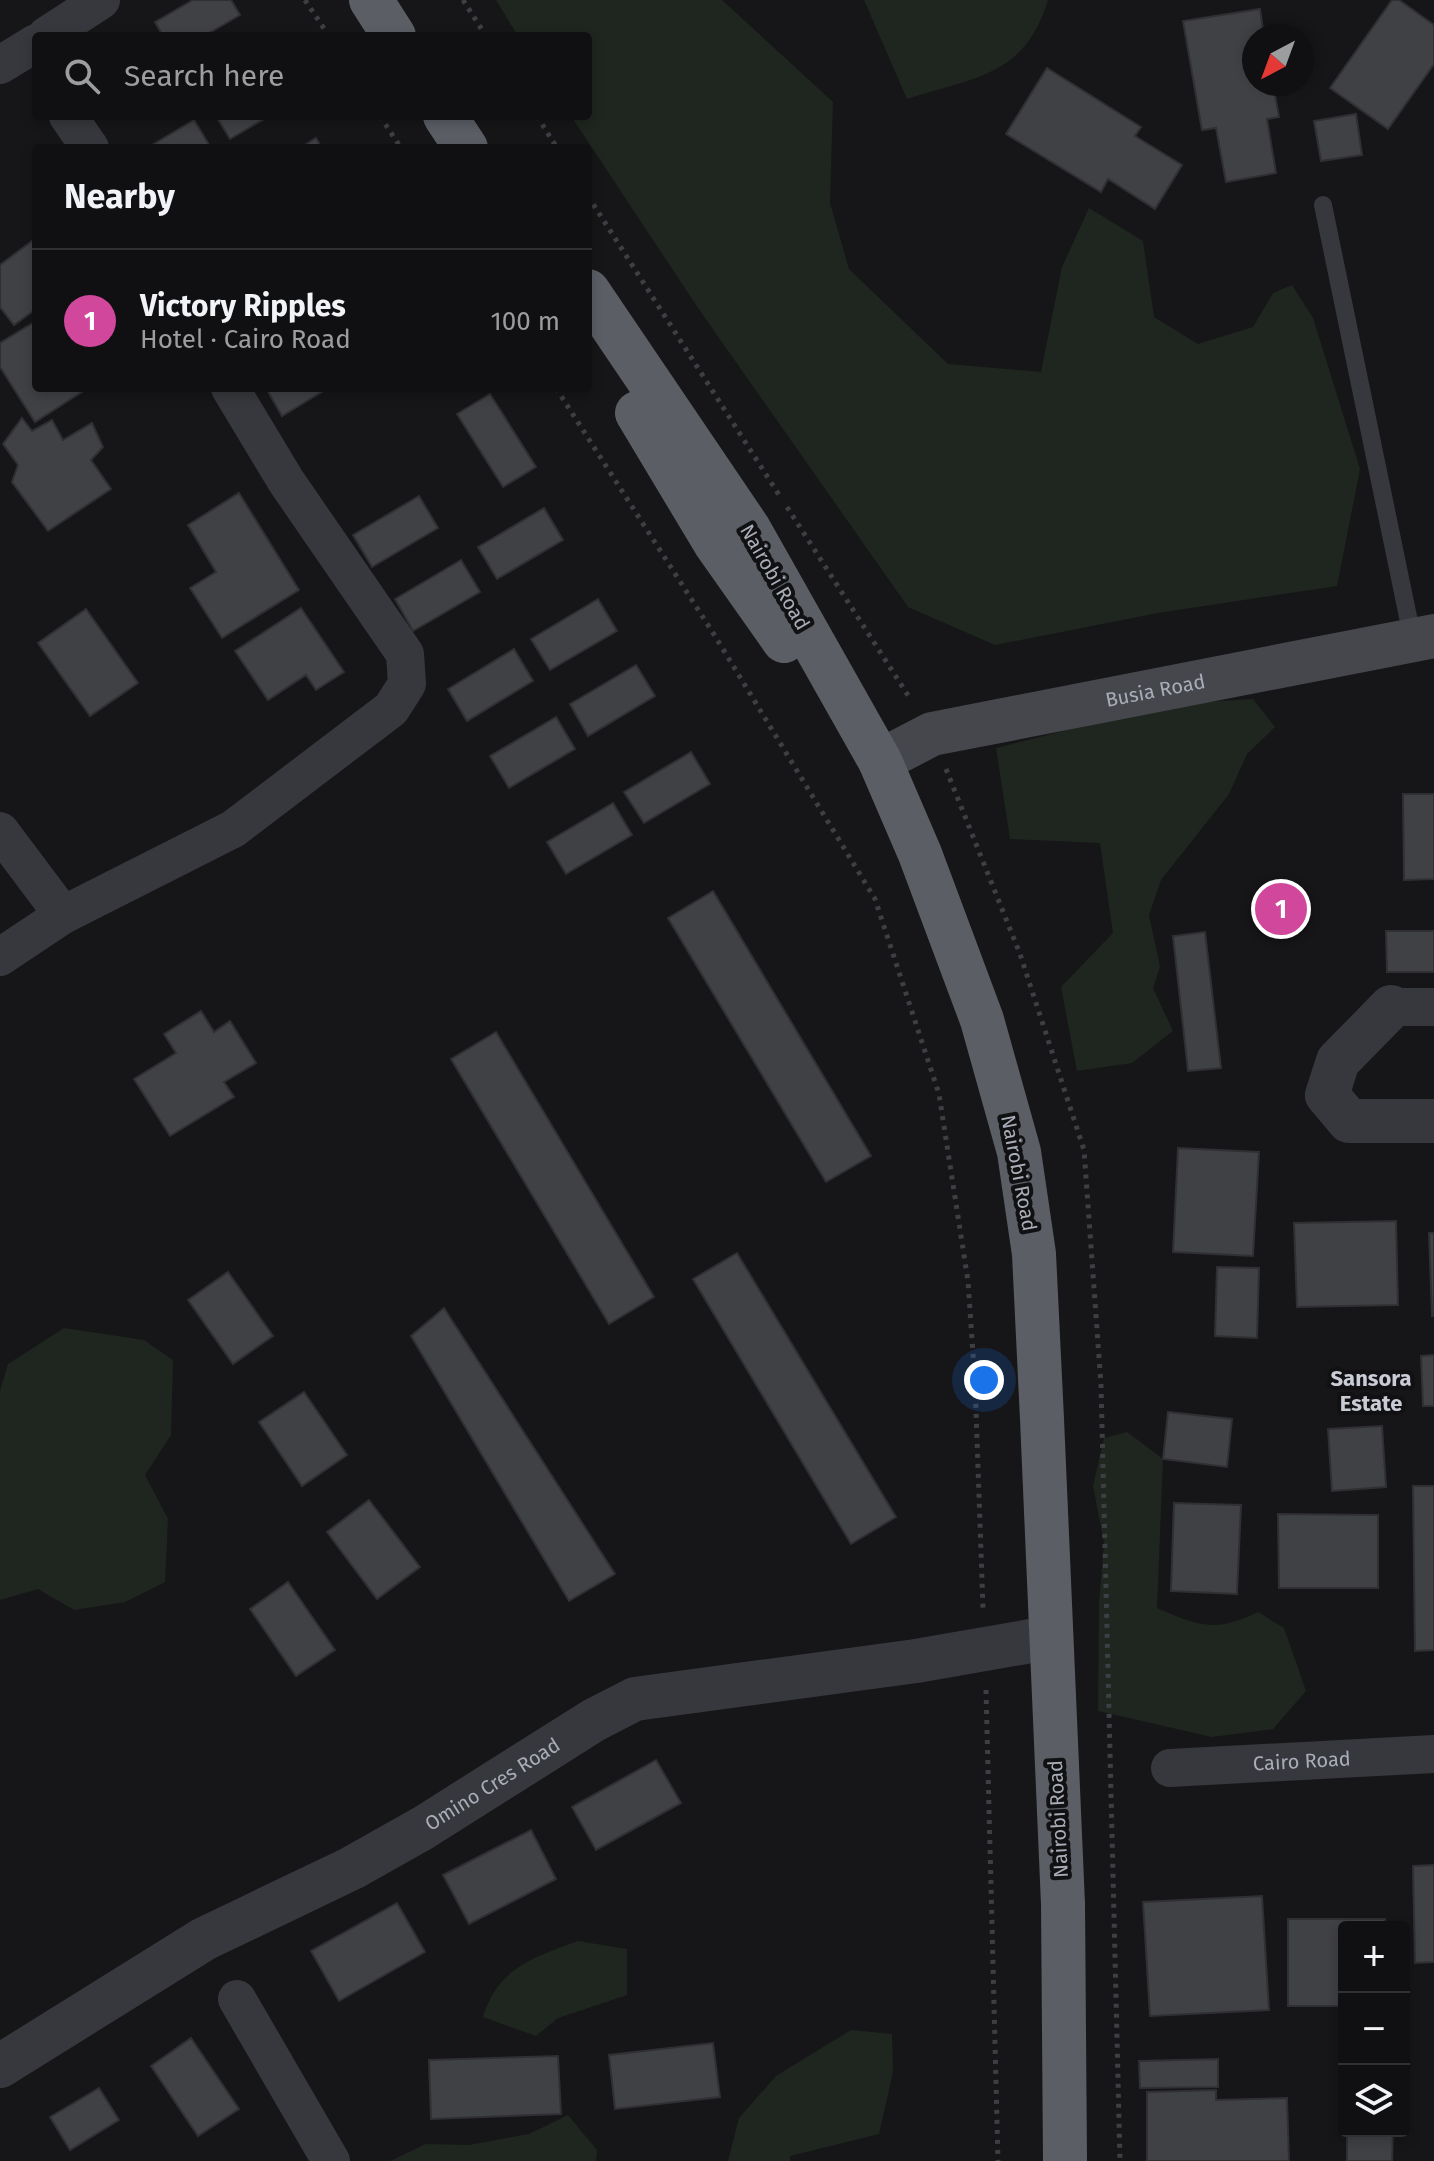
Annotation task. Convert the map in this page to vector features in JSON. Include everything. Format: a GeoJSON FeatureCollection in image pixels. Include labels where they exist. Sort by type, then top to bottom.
{"type":"FeatureCollection","features":[{"type":"Feature","properties":{"kind":"highway"},"geometry":{"type":"LineString","coordinates":[[371,0],[391,32]]}},
{"type":"Feature","properties":{"kind":"highway"},"geometry":{"type":"LineString","coordinates":[[405,0],[425,32]]}},
{"type":"Feature","properties":{"kind":"highway"},"geometry":{"type":"LineString","coordinates":[[448,120],[463,144]]}},
{"type":"Feature","properties":{"kind":"highway"},"geometry":{"type":"LineString","coordinates":[[478,120],[492,144]]}},
{"type":"Feature","properties":{"kind":"highway","name":"Nairobi Road"},"geometry":{"type":"LineString","coordinates":[[592,297],[749,529],[880,761],[920,854],[982,1020],[1019,1152],[1034,1254],[1063,1904],[1065,2161]]}},
{"type":"Feature","properties":{"kind":"highway","name":"Nairobi Road"},"geometry":{"type":"LineString","coordinates":[[592,337],[715,543],[871,765],[919,870],[978,1035],[1013,1153],[1031,1375],[1031,1641],[1041,1906],[1044,2161]]}},
{"type":"Feature","properties":{"kind":"main road","name":"Busia Road"},"geometry":{"type":"LineString","coordinates":[[880,761],[932,734],[1423,639]]}},
{"type":"Feature","properties":{"kind":"street"},"geometry":{"type":"LineString","coordinates":[[57,32],[101,0]]}},
{"type":"Feature","properties":{"kind":"street"},"geometry":{"type":"LineString","coordinates":[[71,120],[87,144]]}},
{"type":"Feature","properties":{"kind":"street"},"geometry":{"type":"LineString","coordinates":[[0,957],[63,915],[233,829],[391,709],[407,684],[405,654],[286,481],[232,392]]}},
{"type":"Feature","properties":{"kind":"street"},"geometry":{"type":"LineString","coordinates":[[0,831],[63,915]]}},
{"type":"Feature","properties":{"kind":"street"},"geometry":{"type":"LineString","coordinates":[[1413,1007],[1338,1061],[1327,1095],[1349,1121],[1434,1121]]}},
{"type":"Feature","properties":{"kind":"street","name":"Omino Cres Road"},"geometry":{"type":"LineString","coordinates":[[0,2066],[204,1939],[352,1868],[594,1720],[635,1699],[916,1661],[1031,1641]]}},
{"type":"Feature","properties":{"kind":"street","name":"Cairo Road"},"geometry":{"type":"LineString","coordinates":[[1170,1768],[1434,1754]]}},
{"type":"Feature","properties":{"kind":"street"},"geometry":{"type":"LineString","coordinates":[[237,1999],[331,2161]]}},
{"type":"Feature","properties":{"kind":"lane"},"geometry":{"type":"LineString","coordinates":[[1323,205],[1423,639]]}},
{"type":"Feature","properties":{"kind":"path"},"geometry":{"type":"LineString","coordinates":[[305,0],[326,32]]}},
{"type":"Feature","properties":{"kind":"path"},"geometry":{"type":"LineString","coordinates":[[463,0],[483,32]]}},
{"type":"Feature","properties":{"kind":"path"},"geometry":{"type":"LineString","coordinates":[[383,120],[398,144]]}},
{"type":"Feature","properties":{"kind":"path"},"geometry":{"type":"LineString","coordinates":[[540,120],[554,144]]}},
{"type":"Feature","properties":{"kind":"path"},"geometry":{"type":"LineString","coordinates":[[559,392],[715,636],[875,899],[939,1094],[968,1281],[975,1383],[998,2161]]}},
{"type":"Feature","properties":{"kind":"shaded area"},"geometry":{"type":"Polygon","coordinates":[[[496,0],[722,0],[833,102],[830,203],[849,269],[948,364],[1041,372],[1062,267],[1089,208],[1143,241],[1154,317],[1198,344],[1253,327],[1273,293],[1292,285],[1313,318],[1360,469],[1337,586],[1158,613],[995,645],[908,607],[698,308],[574,120],[592,120],[592,32],[516,32],[496,0]]]}},
{"type":"Feature","properties":{"kind":"shaded area"},"geometry":{"type":"Polygon","coordinates":[[[864,0],[1048,0],[1026,45],[1011,59],[975,78],[907,99],[864,0]]]}},
{"type":"Feature","properties":{"kind":"shaded area"},"geometry":{"type":"Polygon","coordinates":[[[1253,699],[1275,727],[1247,754],[1229,794],[1161,880],[1149,915],[1160,967],[1153,988],[1173,1031],[1132,1063],[1077,1071],[1061,987],[1113,933],[1100,843],[1010,839],[996,748],[1170,704],[1253,699]]]}},
{"type":"Feature","properties":{"kind":"shaded area"},"geometry":{"type":"Polygon","coordinates":[[[64,1328],[144,1340],[173,1360],[171,1435],[145,1475],[168,1519],[165,1582],[125,1602],[74,1610],[38,1589],[0,1600],[0,1391],[8,1364],[64,1328]]]}},
{"type":"Feature","properties":{"kind":"shaded area"},"geometry":{"type":"Polygon","coordinates":[[[1127,1432],[1163,1459],[1157,1608],[1207,1625],[1230,1623],[1258,1612],[1284,1628],[1306,1691],[1273,1729],[1212,1737],[1098,1711],[1099,1603],[1104,1543],[1093,1486],[1104,1438],[1127,1432]]]}},
{"type":"Feature","properties":{"kind":"shaded area"},"geometry":{"type":"Polygon","coordinates":[[[578,1941],[627,1949],[627,1995],[558,2018],[536,2036],[483,2017],[498,1986],[508,1975],[532,1959],[578,1941]]]}},
{"type":"Feature","properties":{"kind":"shaded area"},"geometry":{"type":"Polygon","coordinates":[[[851,2030],[892,2034],[893,2072],[879,2134],[790,2156],[790,2161],[728,2161],[739,2118],[776,2076],[851,2030]]]}},
{"type":"Feature","properties":{"kind":"shaded area"},"geometry":{"type":"Polygon","coordinates":[[[568,2115],[597,2150],[596,2161],[390,2161],[426,2144],[469,2145],[529,2134],[568,2115]]]}},
{"type":"Feature","properties":{"kind":"building"},"geometry":{"type":"Polygon","coordinates":[[[193,0],[231,0],[240,15],[211,32],[161,32],[155,22],[193,0]]]}},
{"type":"Feature","properties":{"kind":"building"},"geometry":{"type":"Polygon","coordinates":[[[1392,0],[1399,0],[1434,25],[1434,64],[1388,129],[1330,88],[1392,0]]]}},
{"type":"Feature","properties":{"kind":"building"},"geometry":{"type":"Polygon","coordinates":[[[1260,9],[1262,24],[1242,24],[1242,96],[1275,96],[1279,117],[1267,119],[1276,173],[1226,182],[1216,128],[1202,130],[1183,21],[1260,9]]]}},
{"type":"Feature","properties":{"kind":"building"},"geometry":{"type":"Polygon","coordinates":[[[1047,68],[1141,127],[1135,136],[1182,165],[1155,209],[1108,179],[1101,192],[1006,134],[1047,68]]]}},
{"type":"Feature","properties":{"kind":"building"},"geometry":{"type":"Polygon","coordinates":[[[1356,114],[1362,155],[1321,161],[1314,121],[1356,114]]]}},
{"type":"Feature","properties":{"kind":"building"},"geometry":{"type":"Polygon","coordinates":[[[194,120],[209,144],[154,144],[194,120]]]}},
{"type":"Feature","properties":{"kind":"building"},"geometry":{"type":"Polygon","coordinates":[[[218,120],[262,120],[230,139],[218,120]]]}},
{"type":"Feature","properties":{"kind":"building"},"geometry":{"type":"Polygon","coordinates":[[[32,241],[32,312],[14,325],[0,307],[0,265],[32,241]]]}},
{"type":"Feature","properties":{"kind":"building"},"geometry":{"type":"Polygon","coordinates":[[[32,323],[32,392],[82,392],[35,422],[0,367],[0,343],[32,323]]]}},
{"type":"Feature","properties":{"kind":"building"},"geometry":{"type":"Polygon","coordinates":[[[268,392],[321,392],[282,416],[268,392]]]}},
{"type":"Feature","properties":{"kind":"building"},"geometry":{"type":"Polygon","coordinates":[[[490,394],[536,467],[503,487],[457,414],[490,394]]]}},
{"type":"Feature","properties":{"kind":"building"},"geometry":{"type":"Polygon","coordinates":[[[22,418],[32,431],[52,420],[63,440],[92,423],[103,447],[91,460],[111,489],[48,531],[12,482],[18,465],[3,444],[22,418]]]}},
{"type":"Feature","properties":{"kind":"building"},"geometry":{"type":"Polygon","coordinates":[[[239,493],[299,590],[222,638],[190,588],[216,572],[188,525],[239,493]]]}},
{"type":"Feature","properties":{"kind":"building"},"geometry":{"type":"Polygon","coordinates":[[[419,496],[438,528],[372,567],[353,535],[419,496]]]}},
{"type":"Feature","properties":{"kind":"building"},"geometry":{"type":"Polygon","coordinates":[[[544,508],[563,540],[497,579],[478,547],[544,508]]]}},
{"type":"Feature","properties":{"kind":"building"},"geometry":{"type":"Polygon","coordinates":[[[461,560],[480,592],[413,631],[395,599],[461,560]]]}},
{"type":"Feature","properties":{"kind":"building"},"geometry":{"type":"Polygon","coordinates":[[[598,599],[617,631],[550,670],[531,639],[598,599]]]}},
{"type":"Feature","properties":{"kind":"building"},"geometry":{"type":"Polygon","coordinates":[[[301,608],[344,672],[316,690],[306,675],[268,700],[235,651],[301,608]]]}},
{"type":"Feature","properties":{"kind":"building"},"geometry":{"type":"Polygon","coordinates":[[[86,609],[138,683],[90,716],[38,643],[86,609]]]}},
{"type":"Feature","properties":{"kind":"building"},"geometry":{"type":"Polygon","coordinates":[[[514,649],[533,681],[467,721],[448,689],[514,649]]]}},
{"type":"Feature","properties":{"kind":"building"},"geometry":{"type":"Polygon","coordinates":[[[636,665],[655,696],[588,736],[570,704],[636,665]]]}},
{"type":"Feature","properties":{"kind":"building"},"geometry":{"type":"Polygon","coordinates":[[[556,717],[575,749],[509,788],[490,756],[556,717]]]}},
{"type":"Feature","properties":{"kind":"building"},"geometry":{"type":"Polygon","coordinates":[[[691,752],[710,784],[644,823],[624,792],[691,752]]]}},
{"type":"Feature","properties":{"kind":"building"},"geometry":{"type":"Polygon","coordinates":[[[1403,794],[1434,794],[1434,879],[1404,880],[1403,794]]]}},
{"type":"Feature","properties":{"kind":"building"},"geometry":{"type":"Polygon","coordinates":[[[613,803],[632,835],[566,874],[547,842],[613,803]]]}},
{"type":"Feature","properties":{"kind":"building"},"geometry":{"type":"Polygon","coordinates":[[[713,891],[871,1156],[826,1182],[668,918],[713,891]]]}},
{"type":"Feature","properties":{"kind":"building"},"geometry":{"type":"Polygon","coordinates":[[[1386,931],[1434,931],[1434,972],[1387,972],[1386,931]]]}},
{"type":"Feature","properties":{"kind":"building"},"geometry":{"type":"Polygon","coordinates":[[[1205,932],[1221,1068],[1188,1071],[1173,936],[1205,932]]]}},
{"type":"Feature","properties":{"kind":"building"},"geometry":{"type":"Polygon","coordinates":[[[201,1011],[214,1032],[230,1021],[256,1063],[224,1082],[234,1097],[170,1136],[134,1079],[176,1053],[164,1034],[201,1011]]]}},
{"type":"Feature","properties":{"kind":"building"},"geometry":{"type":"Polygon","coordinates":[[[496,1032],[654,1297],[609,1324],[451,1059],[496,1032]]]}},
{"type":"Feature","properties":{"kind":"building"},"geometry":{"type":"Polygon","coordinates":[[[1178,1148],[1259,1152],[1253,1256],[1173,1252],[1178,1148]]]}},
{"type":"Feature","properties":{"kind":"building"},"geometry":{"type":"Polygon","coordinates":[[[1396,1221],[1398,1305],[1297,1307],[1294,1223],[1396,1221]]]}},
{"type":"Feature","properties":{"kind":"building"},"geometry":{"type":"Polygon","coordinates":[[[1429,1233],[1434,1233],[1434,1316],[1432,1316],[1429,1233]]]}},
{"type":"Feature","properties":{"kind":"building"},"geometry":{"type":"Polygon","coordinates":[[[737,1253],[896,1517],[851,1544],[693,1279],[737,1253]]]}},
{"type":"Feature","properties":{"kind":"building"},"geometry":{"type":"Polygon","coordinates":[[[1217,1267],[1259,1268],[1257,1338],[1215,1336],[1217,1267]]]}},
{"type":"Feature","properties":{"kind":"building"},"geometry":{"type":"Polygon","coordinates":[[[228,1272],[273,1336],[233,1364],[188,1300],[228,1272]]]}},
{"type":"Feature","properties":{"kind":"building"},"geometry":{"type":"Polygon","coordinates":[[[444,1308],[615,1574],[569,1601],[411,1336],[444,1308]]]}},
{"type":"Feature","properties":{"kind":"building"},"geometry":{"type":"Polygon","coordinates":[[[1434,1355],[1434,1406],[1423,1406],[1421,1356],[1434,1355]]]}},
{"type":"Feature","properties":{"kind":"building"},"geometry":{"type":"Polygon","coordinates":[[[304,1392],[347,1455],[302,1486],[259,1422],[304,1392]]]}},
{"type":"Feature","properties":{"kind":"building"},"geometry":{"type":"Polygon","coordinates":[[[1168,1412],[1232,1419],[1227,1467],[1163,1459],[1168,1412]]]}},
{"type":"Feature","properties":{"kind":"building"},"geometry":{"type":"Polygon","coordinates":[[[1382,1426],[1386,1487],[1332,1491],[1328,1429],[1382,1426]]]}},
{"type":"Feature","properties":{"kind":"building"},"geometry":{"type":"Polygon","coordinates":[[[1413,1486],[1434,1486],[1434,1650],[1415,1651],[1413,1486]]]}},
{"type":"Feature","properties":{"kind":"building"},"geometry":{"type":"Polygon","coordinates":[[[369,1500],[420,1567],[377,1599],[327,1532],[369,1500]]]}},
{"type":"Feature","properties":{"kind":"building"},"geometry":{"type":"Polygon","coordinates":[[[1174,1503],[1241,1505],[1237,1594],[1171,1591],[1174,1503]]]}},
{"type":"Feature","properties":{"kind":"building"},"geometry":{"type":"Polygon","coordinates":[[[1278,1514],[1378,1515],[1378,1588],[1279,1588],[1278,1514]]]}},
{"type":"Feature","properties":{"kind":"building"},"geometry":{"type":"Polygon","coordinates":[[[288,1582],[335,1650],[296,1676],[250,1609],[288,1582]]]}},
{"type":"Feature","properties":{"kind":"building"},"geometry":{"type":"Polygon","coordinates":[[[656,1760],[681,1803],[596,1850],[572,1807],[656,1760]]]}},
{"type":"Feature","properties":{"kind":"building"},"geometry":{"type":"Polygon","coordinates":[[[531,1830],[556,1879],[469,1924],[443,1875],[531,1830]]]}},
{"type":"Feature","properties":{"kind":"building"},"geometry":{"type":"Polygon","coordinates":[[[1434,1865],[1434,1962],[1415,1963],[1413,1866],[1434,1865]]]}},
{"type":"Feature","properties":{"kind":"building"},"geometry":{"type":"Polygon","coordinates":[[[1262,1896],[1269,2010],[1150,2016],[1143,1902],[1262,1896]]]}},
{"type":"Feature","properties":{"kind":"building"},"geometry":{"type":"Polygon","coordinates":[[[397,1903],[425,1952],[339,2001],[311,1951],[397,1903]]]}},
{"type":"Feature","properties":{"kind":"building"},"geometry":{"type":"Polygon","coordinates":[[[1288,1919],[1385,1919],[1338,1921],[1338,2006],[1288,2006],[1288,1919]]]}},
{"type":"Feature","properties":{"kind":"building"},"geometry":{"type":"Polygon","coordinates":[[[191,2038],[239,2109],[198,2136],[151,2066],[191,2038]]]}},
{"type":"Feature","properties":{"kind":"building"},"geometry":{"type":"Polygon","coordinates":[[[713,2043],[720,2097],[615,2109],[609,2055],[713,2043]]]}},
{"type":"Feature","properties":{"kind":"building"},"geometry":{"type":"Polygon","coordinates":[[[558,2056],[561,2114],[431,2119],[429,2060],[558,2056]]]}},
{"type":"Feature","properties":{"kind":"building"},"geometry":{"type":"Polygon","coordinates":[[[1218,2059],[1218,2087],[1140,2088],[1139,2061],[1218,2059]]]}},
{"type":"Feature","properties":{"kind":"building"},"geometry":{"type":"Polygon","coordinates":[[[99,2088],[119,2120],[70,2150],[50,2117],[99,2088]]]}},
{"type":"Feature","properties":{"kind":"building"},"geometry":{"type":"Polygon","coordinates":[[[1216,2090],[1216,2100],[1287,2098],[1289,2161],[1147,2161],[1147,2092],[1216,2090]]]}},
{"type":"Feature","properties":{"kind":"building"},"geometry":{"type":"Polygon","coordinates":[[[1347,2137],[1393,2137],[1392,2161],[1347,2161],[1347,2137]]]}},
{"type":"Feature","properties":{"kind":"place","name":"Victory Ripples"},"geometry":{"type":"Point","coordinates":[1281,909]}},
{"type":"Feature","properties":{"kind":"district","name":"Sansora Estate"},"geometry":{"type":"Point","coordinates":[1371,1390]}}]}
